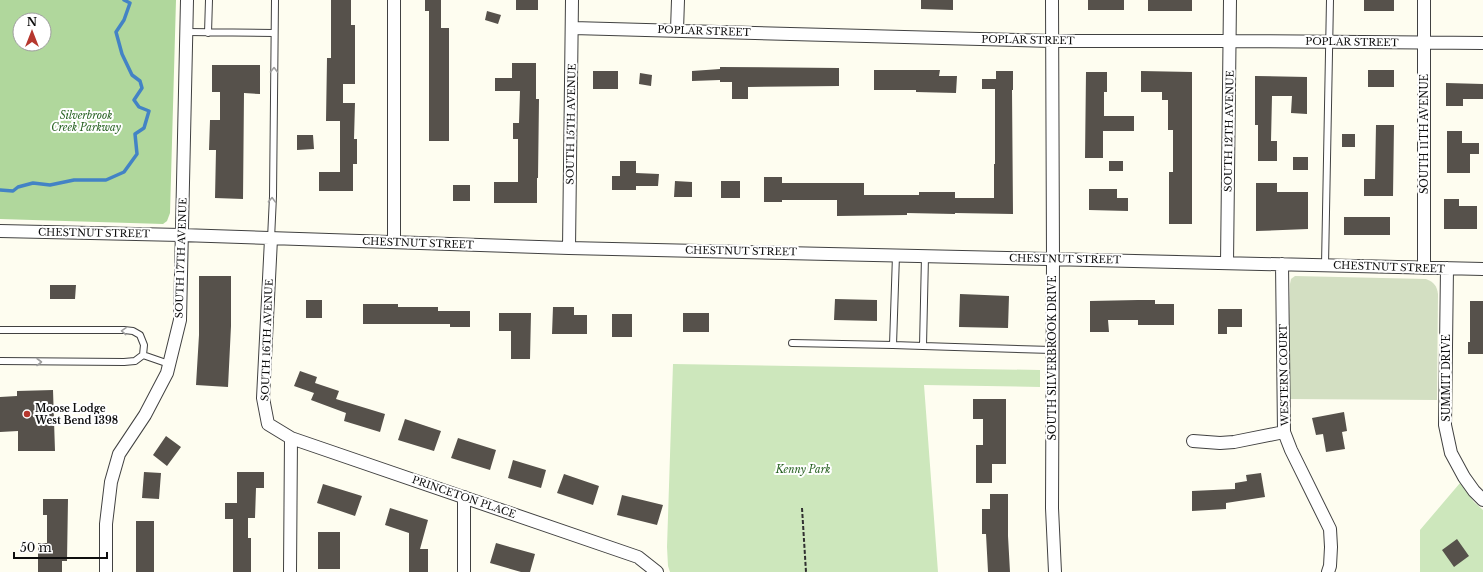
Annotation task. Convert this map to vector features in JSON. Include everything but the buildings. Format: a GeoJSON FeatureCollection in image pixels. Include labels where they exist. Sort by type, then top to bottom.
{"type":"FeatureCollection","features":[{"type":"Feature","properties":{"kind":"street","name":"SOUTH 17TH AVENUE"},"geometry":{"type":"LineString","coordinates":[[106,572],[106,524],[110,482],[119,454],[145,415],[167,373],[180,320],[187,0]]}},
{"type":"Feature","properties":{"kind":"street"},"geometry":{"type":"LineString","coordinates":[[394,0],[394,242]]}},
{"type":"Feature","properties":{"kind":"street","name":"SOUTH 15TH AVENUE"},"geometry":{"type":"LineString","coordinates":[[569,248],[573,28],[572,0]]}},
{"type":"Feature","properties":{"kind":"street"},"geometry":{"type":"LineString","coordinates":[[677,30],[678,0]]}},
{"type":"Feature","properties":{"kind":"street","name":"SOUTH SILVERBROOK DRIVE"},"geometry":{"type":"LineString","coordinates":[[1052,0],[1052,508],[1055,572]]}},
{"type":"Feature","properties":{"kind":"street","name":"SOUTH 12TH AVENUE"},"geometry":{"type":"LineString","coordinates":[[1227,263],[1231,41],[1230,0]]}},
{"type":"Feature","properties":{"kind":"street","name":"SOUTH 11TH AVENUE"},"geometry":{"type":"LineString","coordinates":[[1424,0],[1424,268]]}},
{"type":"Feature","properties":{"kind":"street","name":"POPLAR STREET"},"geometry":{"type":"LineString","coordinates":[[573,28],[1052,41],[1231,41],[1425,44],[1483,43]]}},
{"type":"Feature","properties":{"kind":"street","name":"CHESTNUT STREET"},"geometry":{"type":"LineString","coordinates":[[0,231],[182,235],[569,248],[1483,269]]}},
{"type":"Feature","properties":{"kind":"street","name":"SOUTH 16TH AVENUE"},"geometry":{"type":"LineString","coordinates":[[271,238],[263,398],[268,424],[291,438]]}},
{"type":"Feature","properties":{"kind":"street","name":"WESTERN COURT"},"geometry":{"type":"LineString","coordinates":[[1282,264],[1284,432],[1291,450],[1330,529],[1331,547],[1330,566],[1328,572]]}},
{"type":"Feature","properties":{"kind":"street","name":"SUMMIT DRIVE"},"geometry":{"type":"LineString","coordinates":[[1447,268],[1444,390],[1445,425],[1451,453],[1464,477],[1474,491],[1483,500]]}},
{"type":"Feature","properties":{"kind":"street"},"geometry":{"type":"LineString","coordinates":[[1193,442],[1234,442],[1284,432]]}},
{"type":"Feature","properties":{"kind":"street"},"geometry":{"type":"LineString","coordinates":[[290,572],[291,438]]}},
{"type":"Feature","properties":{"kind":"street","name":"PRINCETON PLACE"},"geometry":{"type":"LineString","coordinates":[[291,438],[638,557],[657,572]]}},
{"type":"Feature","properties":{"kind":"street"},"geometry":{"type":"LineString","coordinates":[[464,497],[464,572]]}},
{"type":"Feature","properties":{"kind":"lane"},"geometry":{"type":"LineString","coordinates":[[208,33],[209,0]]}},
{"type":"Feature","properties":{"kind":"lane"},"geometry":{"type":"LineString","coordinates":[[271,238],[275,0]]}},
{"type":"Feature","properties":{"kind":"lane"},"geometry":{"type":"LineString","coordinates":[[1324,265],[1330,0]]}},
{"type":"Feature","properties":{"kind":"lane"},"geometry":{"type":"LineString","coordinates":[[186,32],[274,33]]}},
{"type":"Feature","properties":{"kind":"lane"},"geometry":{"type":"LineString","coordinates":[[893,345],[896,255]]}},
{"type":"Feature","properties":{"kind":"lane"},"geometry":{"type":"LineString","coordinates":[[923,346],[925,256]]}},
{"type":"Feature","properties":{"kind":"lane"},"geometry":{"type":"LineString","coordinates":[[0,330],[133,331],[140,336],[144,345],[144,354]]}},
{"type":"Feature","properties":{"kind":"lane"},"geometry":{"type":"LineString","coordinates":[[792,343],[1052,350]]}},
{"type":"Feature","properties":{"kind":"lane"},"geometry":{"type":"LineString","coordinates":[[144,354],[169,364]]}},
{"type":"Feature","properties":{"kind":"lane"},"geometry":{"type":"LineString","coordinates":[[0,361],[124,362],[135,361],[144,354]]}},
{"type":"Feature","properties":{"kind":"path"},"geometry":{"type":"LineString","coordinates":[[802,508],[806,572]]}},
{"type":"Feature","properties":{"kind":"green space","name":"Silverbrook Creek Parkway"},"geometry":{"type":"Polygon","coordinates":[[[0,0],[176,0],[170,213],[167,221],[163,224],[0,219],[0,0]]]}},
{"type":"Feature","properties":{"kind":"green space"},"geometry":{"type":"Polygon","coordinates":[[[1295,276],[1426,279],[1431,281],[1436,287],[1438,294],[1437,400],[1288,399],[1290,284],[1291,279],[1295,276]]]}},
{"type":"Feature","properties":{"kind":"green space","name":"Kenny Park"},"geometry":{"type":"Polygon","coordinates":[[[673,364],[1040,370],[1040,387],[924,385],[938,572],[670,572],[668,566],[667,547],[673,364]]]}},
{"type":"Feature","properties":{"kind":"green space"},"geometry":{"type":"Polygon","coordinates":[[[1460,483],[1474,502],[1483,510],[1483,572],[1420,572],[1420,530],[1460,483]]]}},
{"type":"Feature","properties":{"kind":"waterway"},"geometry":{"type":"LineString","coordinates":[[0,190],[13,191],[18,187],[33,183],[50,185],[74,180],[106,180],[124,172],[137,154],[135,134],[144,128],[149,111],[139,107],[134,100],[142,88],[140,81],[132,75],[122,54],[116,32],[124,20],[130,3],[124,0]]}},
{"type":"Feature","properties":{"kind":"place","name":"Moose Lodge West Bend 1398"},"geometry":{"type":"Point","coordinates":[27,414]}}]}
